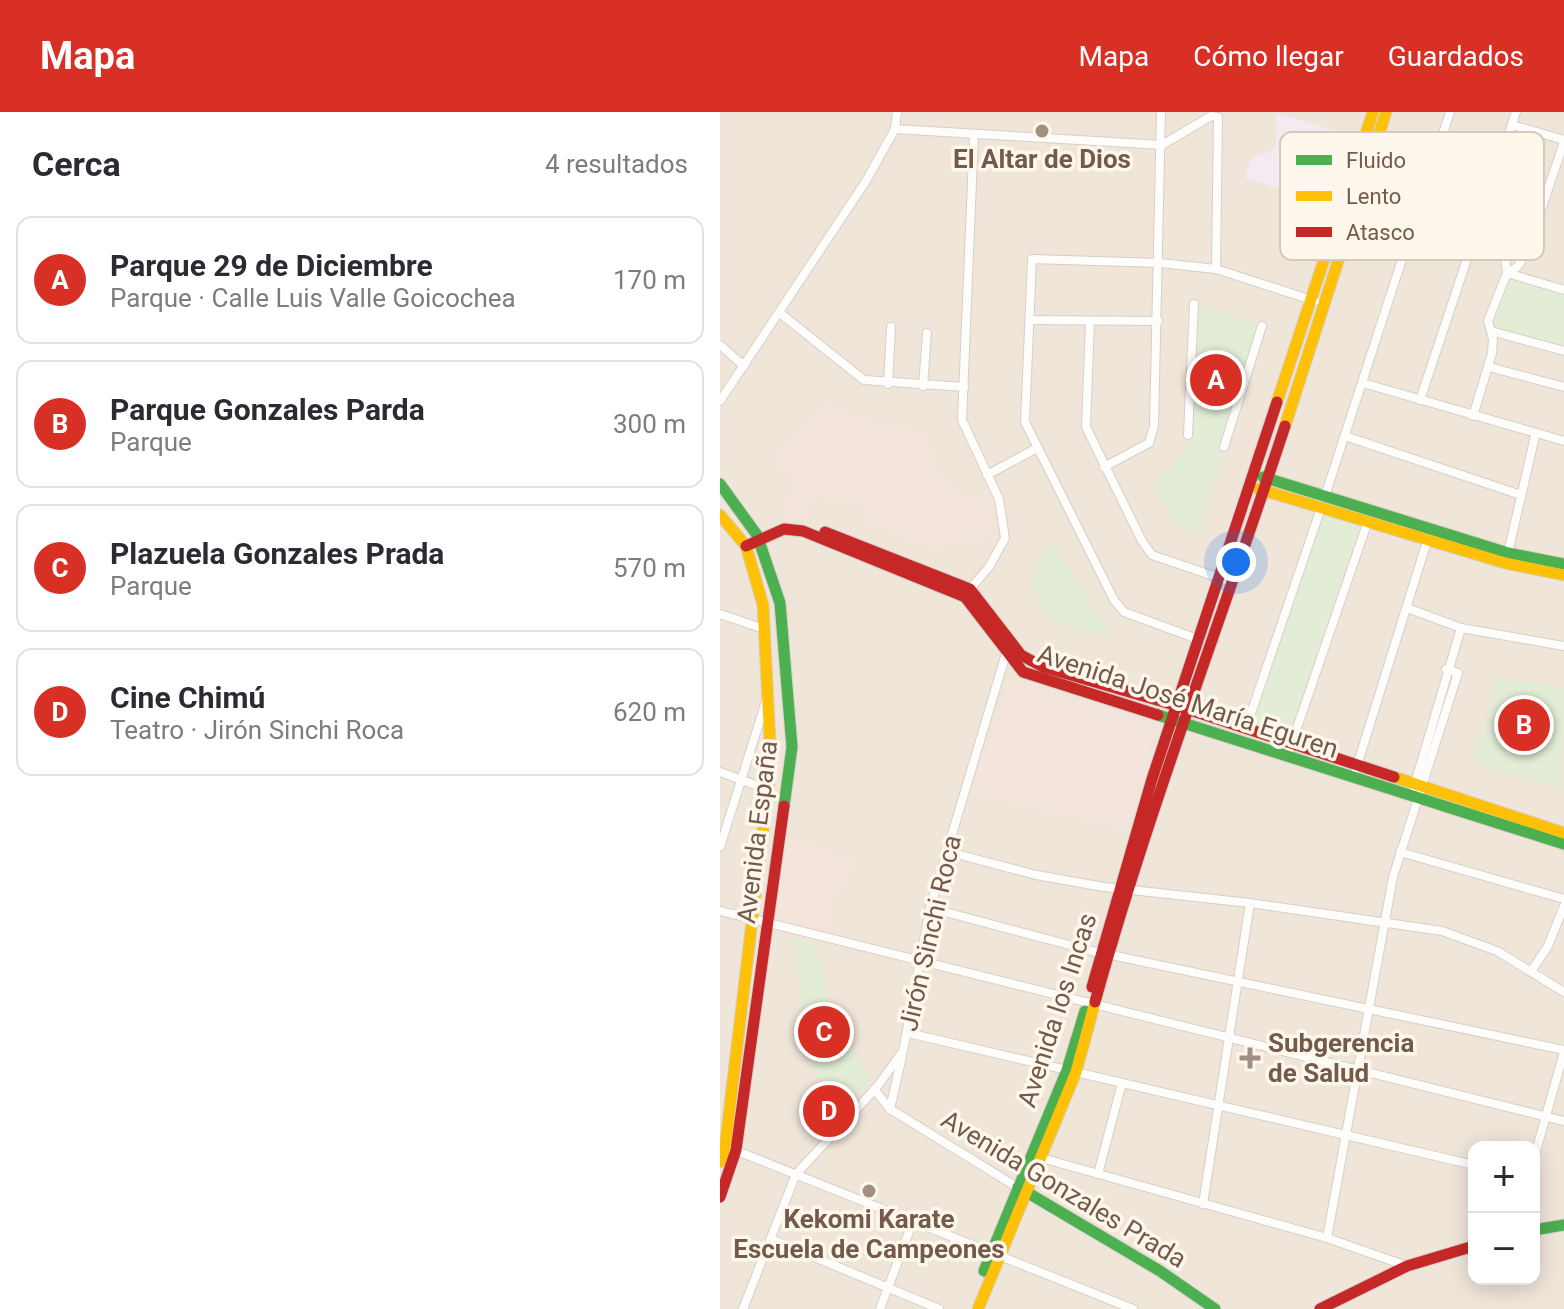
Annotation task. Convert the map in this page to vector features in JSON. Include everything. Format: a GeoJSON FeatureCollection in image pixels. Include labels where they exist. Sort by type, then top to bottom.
{"type":"FeatureCollection","features":[{"type":"Feature","properties":{"kind":"main road"},"geometry":{"type":"LineString","coordinates":[[1375,132],[1381,112]]}},
{"type":"Feature","properties":{"kind":"main road"},"geometry":{"type":"LineString","coordinates":[[1374,132],[1381,112]]}},
{"type":"Feature","properties":{"kind":"main road"},"geometry":{"type":"LineString","coordinates":[[1184,708],[1200,640],[1332,260]]}},
{"type":"Feature","properties":{"kind":"main road"},"geometry":{"type":"LineString","coordinates":[[1184,708],[1234,583],[1318,301],[1335,260]]}},
{"type":"Feature","properties":{"kind":"main road"},"geometry":{"type":"LineString","coordinates":[[1253,480],[1429,534],[1505,563],[1564,575]]}},
{"type":"Feature","properties":{"kind":"main road","name":"Avenida España"},"geometry":{"type":"LineString","coordinates":[[720,484],[757,536],[780,603],[792,757],[769,924],[727,1147],[720,1162]]}},
{"type":"Feature","properties":{"kind":"main road"},"geometry":{"type":"LineString","coordinates":[[1323,502],[1368,521],[1564,564]]}},
{"type":"Feature","properties":{"kind":"main road","name":"Avenida España"},"geometry":{"type":"LineString","coordinates":[[720,515],[744,544],[763,605],[769,790],[720,1197]]}},
{"type":"Feature","properties":{"kind":"main road","name":"Avenida José María Eguren"},"geometry":{"type":"LineString","coordinates":[[744,544],[780,523],[804,525],[970,589],[1005,637],[1031,662],[1184,708],[1564,833]]}},
{"type":"Feature","properties":{"kind":"main road","name":"Avenida José María Eguren"},"geometry":{"type":"LineString","coordinates":[[757,536],[784,529],[803,531],[954,591],[976,609],[1005,657],[1023,672],[1564,844]]}},
{"type":"Feature","properties":{"kind":"main road"},"geometry":{"type":"LineString","coordinates":[[763,605],[775,598],[780,603]]}},
{"type":"Feature","properties":{"kind":"main road","name":"Avenida los Incas"},"geometry":{"type":"LineString","coordinates":[[1021,1189],[1038,1157],[1072,1071],[1123,890],[1184,708]]}},
{"type":"Feature","properties":{"kind":"main road","name":"Avenida los Incas"},"geometry":{"type":"LineString","coordinates":[[978,1309],[1021,1189],[1072,1071]]}},
{"type":"Feature","properties":{"kind":"main road","name":"Avenida Gonzales Prada"},"geometry":{"type":"LineString","coordinates":[[1021,1189],[1160,1271],[1215,1309]]}},
{"type":"Feature","properties":{"kind":"main road"},"geometry":{"type":"LineString","coordinates":[[1540,1229],[1564,1225]]}},
{"type":"Feature","properties":{"kind":"main road"},"geometry":{"type":"LineString","coordinates":[[1320,1309],[1407,1266],[1468,1248]]}},
{"type":"Feature","properties":{"kind":"main road","name":"Avenida los Incas"},"geometry":{"type":"LineString","coordinates":[[970,1309],[996,1253]]}},
{"type":"Feature","properties":{"kind":"street"},"geometry":{"type":"LineString","coordinates":[[720,401],[781,314],[895,129],[897,112]]}},
{"type":"Feature","properties":{"kind":"street"},"geometry":{"type":"LineString","coordinates":[[1104,467],[1149,443],[1154,426],[1161,112]]}},
{"type":"Feature","properties":{"kind":"street"},"geometry":{"type":"LineString","coordinates":[[1444,132],[1450,112]]}},
{"type":"Feature","properties":{"kind":"street"},"geometry":{"type":"LineString","coordinates":[[1510,132],[1516,112]]}},
{"type":"Feature","properties":{"kind":"street"},"geometry":{"type":"LineString","coordinates":[[895,129],[1162,145],[1211,116],[1218,117],[1216,269]]}},
{"type":"Feature","properties":{"kind":"street"},"geometry":{"type":"LineString","coordinates":[[1512,125],[1535,132]]}},
{"type":"Feature","properties":{"kind":"street"},"geometry":{"type":"LineString","coordinates":[[970,589],[1005,538],[1004,512],[965,433],[962,420],[974,134]]}},
{"type":"Feature","properties":{"kind":"street"},"geometry":{"type":"LineString","coordinates":[[1544,135],[1564,141],[1544,200]]}},
{"type":"Feature","properties":{"kind":"street"},"geometry":{"type":"LineString","coordinates":[[1200,640],[1124,612],[1114,600],[1025,422],[1032,259],[1160,263],[1216,269],[1318,301]]}},
{"type":"Feature","properties":{"kind":"street"},"geometry":{"type":"LineString","coordinates":[[1246,728],[1404,260]]}},
{"type":"Feature","properties":{"kind":"street"},"geometry":{"type":"LineString","coordinates":[[1420,400],[1467,260]]}},
{"type":"Feature","properties":{"kind":"street"},"geometry":{"type":"LineString","coordinates":[[1473,416],[1494,344],[1488,321],[1507,273],[1506,260]]}},
{"type":"Feature","properties":{"kind":"street"},"geometry":{"type":"LineString","coordinates":[[1507,273],[1522,260]]}},
{"type":"Feature","properties":{"kind":"street"},"geometry":{"type":"LineString","coordinates":[[1507,273],[1564,290]]}},
{"type":"Feature","properties":{"kind":"street"},"geometry":{"type":"LineString","coordinates":[[1188,435],[1194,304]]}},
{"type":"Feature","properties":{"kind":"street"},"geometry":{"type":"LineString","coordinates":[[781,314],[864,380],[964,387]]}},
{"type":"Feature","properties":{"kind":"street"},"geometry":{"type":"LineString","coordinates":[[1029,320],[1158,321]]}},
{"type":"Feature","properties":{"kind":"street"},"geometry":{"type":"LineString","coordinates":[[1090,321],[1086,427],[1152,555],[1234,583]]}},
{"type":"Feature","properties":{"kind":"street"},"geometry":{"type":"LineString","coordinates":[[1224,447],[1262,326]]}},
{"type":"Feature","properties":{"kind":"street"},"geometry":{"type":"LineString","coordinates":[[888,384],[891,327]]}},
{"type":"Feature","properties":{"kind":"street"},"geometry":{"type":"LineString","coordinates":[[1491,331],[1564,351]]}},
{"type":"Feature","properties":{"kind":"street"},"geometry":{"type":"LineString","coordinates":[[923,386],[927,333]]}},
{"type":"Feature","properties":{"kind":"street"},"geometry":{"type":"LineString","coordinates":[[720,345],[744,366]]}},
{"type":"Feature","properties":{"kind":"street"},"geometry":{"type":"LineString","coordinates":[[1489,367],[1564,387]]}},
{"type":"Feature","properties":{"kind":"street"},"geometry":{"type":"LineString","coordinates":[[1363,383],[1535,436],[1564,441]]}},
{"type":"Feature","properties":{"kind":"street"},"geometry":{"type":"LineString","coordinates":[[1345,436],[1521,495]]}},
{"type":"Feature","properties":{"kind":"street"},"geometry":{"type":"LineString","coordinates":[[1508,553],[1535,436]]}},
{"type":"Feature","properties":{"kind":"street"},"geometry":{"type":"LineString","coordinates":[[987,475],[1037,448]]}},
{"type":"Feature","properties":{"kind":"street"},"geometry":{"type":"LineString","coordinates":[[1287,757],[1368,521]]}},
{"type":"Feature","properties":{"kind":"street"},"geometry":{"type":"LineString","coordinates":[[1353,778],[1429,534]]}},
{"type":"Feature","properties":{"kind":"street"},"geometry":{"type":"LineString","coordinates":[[1407,608],[1461,628],[1564,646]]}},
{"type":"Feature","properties":{"kind":"street"},"geometry":{"type":"LineString","coordinates":[[720,614],[764,629]]}},
{"type":"Feature","properties":{"kind":"street"},"geometry":{"type":"LineString","coordinates":[[1327,1238],[1400,852],[1418,799],[1417,784],[1458,673],[1446,669],[1461,628]]}},
{"type":"Feature","properties":{"kind":"street","name":"Jirón Sinchi Roca"},"geometry":{"type":"LineString","coordinates":[[743,1309],[796,1174],[874,1089],[903,1051],[930,908],[1005,657]]}},
{"type":"Feature","properties":{"kind":"street"},"geometry":{"type":"LineString","coordinates":[[720,847],[768,692]]}},
{"type":"Feature","properties":{"kind":"street"},"geometry":{"type":"LineString","coordinates":[[720,772],[769,790]]}},
{"type":"Feature","properties":{"kind":"street"},"geometry":{"type":"LineString","coordinates":[[945,851],[1036,875],[1123,890],[1387,922],[1467,938],[1532,970],[1564,992]]}},
{"type":"Feature","properties":{"kind":"street"},"geometry":{"type":"LineString","coordinates":[[1400,852],[1564,899]]}},
{"type":"Feature","properties":{"kind":"street"},"geometry":{"type":"LineString","coordinates":[[1203,1204],[1241,981],[1250,903]]}},
{"type":"Feature","properties":{"kind":"street"},"geometry":{"type":"LineString","coordinates":[[1532,970],[1548,946],[1564,906]]}},
{"type":"Feature","properties":{"kind":"street"},"geometry":{"type":"LineString","coordinates":[[930,908],[1105,953],[1564,1051],[1539,1141]]}},
{"type":"Feature","properties":{"kind":"street"},"geometry":{"type":"LineString","coordinates":[[720,911],[1564,1121]]}},
{"type":"Feature","properties":{"kind":"street"},"geometry":{"type":"LineString","coordinates":[[908,1033],[1468,1164]]}},
{"type":"Feature","properties":{"kind":"street"},"geometry":{"type":"LineString","coordinates":[[890,1109],[903,1051]]}},
{"type":"Feature","properties":{"kind":"street"},"geometry":{"type":"LineString","coordinates":[[1098,1174],[1122,1083]]}},
{"type":"Feature","properties":{"kind":"street","name":"Avenida Gonzales Prada"},"geometry":{"type":"LineString","coordinates":[[874,1089],[890,1109],[1021,1189]]}},
{"type":"Feature","properties":{"kind":"street"},"geometry":{"type":"LineString","coordinates":[[727,1147],[1133,1309]]}},
{"type":"Feature","properties":{"kind":"street"},"geometry":{"type":"LineString","coordinates":[[1038,1157],[1327,1238],[1407,1266]]}},
{"type":"Feature","properties":{"kind":"street"},"geometry":{"type":"LineString","coordinates":[[880,1309],[913,1221]]}},
{"type":"Feature","properties":{"kind":"street"},"geometry":{"type":"LineString","coordinates":[[771,1239],[939,1309]]}},
{"type":"Feature","properties":{"kind":"shaded area"},"geometry":{"type":"Polygon","coordinates":[[[720,112],[1564,112],[1564,1309],[720,1309],[720,112]]]}},
{"type":"Feature","properties":{"kind":"shaded area"},"geometry":{"type":"Polygon","coordinates":[[[1276,113],[1339,132],[1280,132],[1280,189],[1245,178],[1251,159],[1276,148],[1276,113]]]}},
{"type":"Feature","properties":{"kind":"shaded area"},"geometry":{"type":"Polygon","coordinates":[[[822,402],[868,421],[926,432],[942,482],[968,498],[985,495],[991,509],[993,535],[933,549],[865,522],[866,505],[815,496],[801,523],[780,513],[794,485],[770,455],[788,444],[822,402]]]}},
{"type":"Feature","properties":{"kind":"shaded area"},"geometry":{"type":"Polygon","coordinates":[[[1010,681],[1156,727],[1125,829],[970,793],[1010,681]]]}},
{"type":"Feature","properties":{"kind":"shaded area"},"geometry":{"type":"Polygon","coordinates":[[[789,837],[858,863],[832,902],[828,934],[779,922],[774,914],[789,837]]]}},
{"type":"Feature","properties":{"kind":"green space"},"geometry":{"type":"Polygon","coordinates":[[[1508,277],[1564,293],[1564,348],[1491,326],[1508,277]]]}},
{"type":"Feature","properties":{"kind":"green space"},"geometry":{"type":"Polygon","coordinates":[[[1194,303],[1260,325],[1220,447],[1225,449],[1197,533],[1173,520],[1153,484],[1177,462],[1186,444],[1194,303]]]}},
{"type":"Feature","properties":{"kind":"green space"},"geometry":{"type":"Polygon","coordinates":[[[1324,515],[1360,527],[1287,737],[1250,725],[1324,515]]]}},
{"type":"Feature","properties":{"kind":"green space"},"geometry":{"type":"Polygon","coordinates":[[[1048,545],[1055,546],[1111,638],[1054,621],[1029,585],[1048,545]]]}},
{"type":"Feature","properties":{"kind":"green space"},"geometry":{"type":"Polygon","coordinates":[[[1497,677],[1564,688],[1562,790],[1473,762],[1497,677]]]}},
{"type":"Feature","properties":{"kind":"green space"},"geometry":{"type":"Polygon","coordinates":[[[793,938],[813,942],[835,1016],[870,1080],[838,1116],[809,1059],[793,938]]]}},
{"type":"Feature","properties":{"kind":"traffic: fast"},"geometry":{"type":"LineString","coordinates":[[1263,477],[1508,553],[1564,564]]}},
{"type":"Feature","properties":{"kind":"traffic: fast"},"geometry":{"type":"LineString","coordinates":[[720,484],[757,535],[780,603],[792,747],[784,806]]}},
{"type":"Feature","properties":{"kind":"traffic: fast"},"geometry":{"type":"LineString","coordinates":[[1158,715],[1564,844]]}},
{"type":"Feature","properties":{"kind":"traffic: fast"},"geometry":{"type":"LineString","coordinates":[[984,1271],[1067,1070],[1085,1011]]}},
{"type":"Feature","properties":{"kind":"traffic: fast"},"geometry":{"type":"LineString","coordinates":[[1018,1187],[1160,1271],[1215,1309]]}},
{"type":"Feature","properties":{"kind":"traffic: fast"},"geometry":{"type":"LineString","coordinates":[[1540,1229],[1564,1225]]}},
{"type":"Feature","properties":{"kind":"traffic: slow"},"geometry":{"type":"LineString","coordinates":[[1366,132],[1373,112]]}},
{"type":"Feature","properties":{"kind":"traffic: slow"},"geometry":{"type":"LineString","coordinates":[[1380,132],[1386,112]]}},
{"type":"Feature","properties":{"kind":"traffic: slow"},"geometry":{"type":"LineString","coordinates":[[1277,402],[1324,260]]}},
{"type":"Feature","properties":{"kind":"traffic: slow"},"geometry":{"type":"LineString","coordinates":[[1285,426],[1338,260]]}},
{"type":"Feature","properties":{"kind":"traffic: slow"},"geometry":{"type":"LineString","coordinates":[[1259,489],[1505,563],[1564,575]]}},
{"type":"Feature","properties":{"kind":"traffic: slow"},"geometry":{"type":"LineString","coordinates":[[720,515],[746,546],[763,605],[771,762],[725,1147],[720,1162]]}},
{"type":"Feature","properties":{"kind":"traffic: slow"},"geometry":{"type":"LineString","coordinates":[[1394,777],[1564,833]]}},
{"type":"Feature","properties":{"kind":"traffic: slow"},"geometry":{"type":"LineString","coordinates":[[978,1309],[1076,1072],[1095,1002]]}},
{"type":"Feature","properties":{"kind":"traffic: jam"},"geometry":{"type":"LineString","coordinates":[[1092,987],[1152,779],[1277,402]]}},
{"type":"Feature","properties":{"kind":"traffic: jam"},"geometry":{"type":"LineString","coordinates":[[1095,1002],[1162,785],[1285,426]]}},
{"type":"Feature","properties":{"kind":"traffic: jam"},"geometry":{"type":"LineString","coordinates":[[746,546],[784,529],[803,531],[965,597],[1023,672],[1158,715]]}},
{"type":"Feature","properties":{"kind":"traffic: jam"},"geometry":{"type":"LineString","coordinates":[[825,532],[970,589],[1021,655],[1043,667],[1178,706],[1394,777]]}},
{"type":"Feature","properties":{"kind":"traffic: jam"},"geometry":{"type":"LineString","coordinates":[[720,1197],[736,1150],[784,806]]}},
{"type":"Feature","properties":{"kind":"traffic: jam"},"geometry":{"type":"LineString","coordinates":[[1320,1309],[1407,1266],[1468,1248]]}},
{"type":"Feature","properties":{"kind":"place","name":"El Altar de Dios"},"geometry":{"type":"Point","coordinates":[1042,131]}},
{"type":"Feature","properties":{"kind":"place","name":"Parque 29 de Diciembre"},"geometry":{"type":"Point","coordinates":[1216,380]}},
{"type":"Feature","properties":{"kind":"place","name":"Parque Gonzales Parda"},"geometry":{"type":"Point","coordinates":[1524,725]}},
{"type":"Feature","properties":{"kind":"place","name":"Plazuela Gonzales Prada"},"geometry":{"type":"Point","coordinates":[824,1032]}},
{"type":"Feature","properties":{"kind":"place","name":"Subgerencia de Salud"},"geometry":{"type":"Point","coordinates":[1250,1058]}},
{"type":"Feature","properties":{"kind":"place","name":"Cine Chimú"},"geometry":{"type":"Point","coordinates":[829,1111]}},
{"type":"Feature","properties":{"kind":"place","name":"Kekomi Karate Escuela de Campeones"},"geometry":{"type":"Point","coordinates":[869,1191]}}]}
